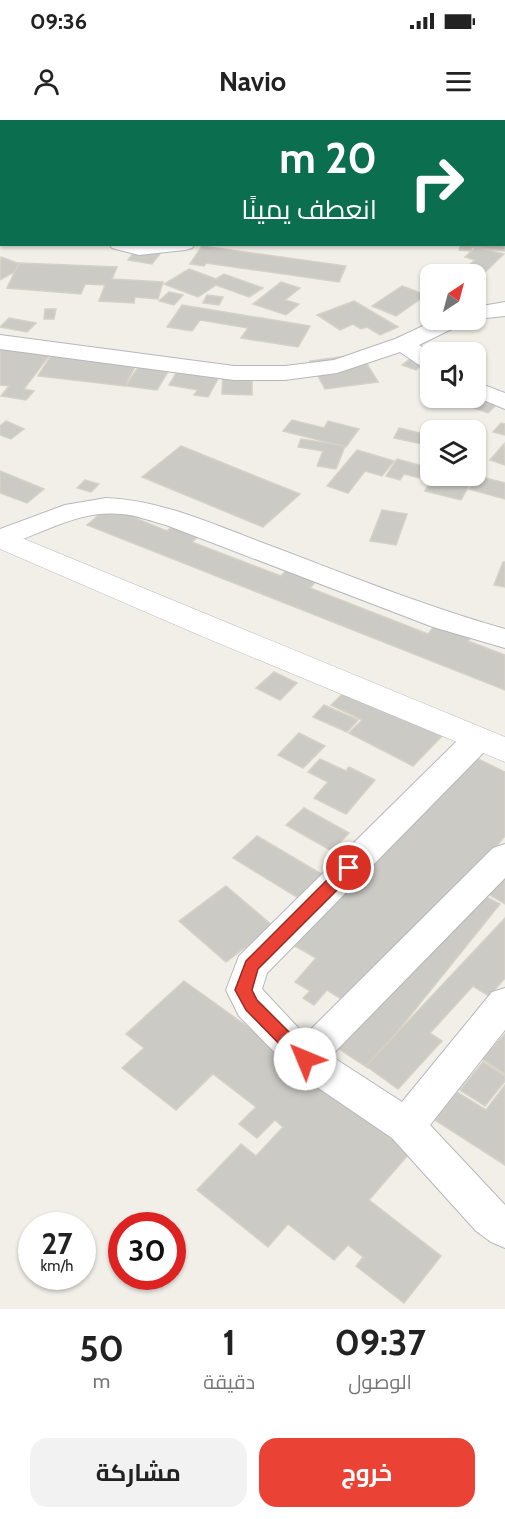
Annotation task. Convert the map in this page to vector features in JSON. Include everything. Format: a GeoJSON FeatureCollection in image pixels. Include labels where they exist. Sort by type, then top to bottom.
{"type":"FeatureCollection","features":[{"type":"Feature","properties":{"kind":"main road"},"geometry":{"type":"LineString","coordinates":[[0,538],[210,628],[492,744]]}},
{"type":"Feature","properties":{"kind":"street"},"geometry":{"type":"LineString","coordinates":[[127,246],[139,249],[167,246]]}},
{"type":"Feature","properties":{"kind":"street"},"geometry":{"type":"LineString","coordinates":[[486,312],[505,309]]}},
{"type":"Feature","properties":{"kind":"street"},"geometry":{"type":"LineString","coordinates":[[0,342],[183,367],[234,373],[262,373],[337,366],[403,344],[432,330]]}},
{"type":"Feature","properties":{"kind":"street"},"geometry":{"type":"LineString","coordinates":[[403,344],[420,356]]}},
{"type":"Feature","properties":{"kind":"street"},"geometry":{"type":"LineString","coordinates":[[486,393],[505,402]]}},
{"type":"Feature","properties":{"kind":"street"},"geometry":{"type":"LineString","coordinates":[[0,538],[80,509],[127,507],[175,519],[443,621],[505,639]]}},
{"type":"Feature","properties":{"kind":"street"},"geometry":{"type":"LineString","coordinates":[[492,744],[251,966],[243,990],[252,1005],[305,1059],[406,1126],[500,1215]]}},
{"type":"Feature","properties":{"kind":"street"},"geometry":{"type":"LineString","coordinates":[[305,1059],[505,857]]}},
{"type":"Feature","properties":{"kind":"street"},"geometry":{"type":"LineString","coordinates":[[406,1126],[505,1003]]}},
{"type":"Feature","properties":{"kind":"building"},"geometry":{"type":"Polygon","coordinates":[[[138,246],[166,246],[152,264],[128,260],[138,246]]]}},
{"type":"Feature","properties":{"kind":"building"},"geometry":{"type":"Polygon","coordinates":[[[202,246],[346,266],[339,282],[206,263],[204,266],[190,264],[202,246]]]}},
{"type":"Feature","properties":{"kind":"building"},"geometry":{"type":"Polygon","coordinates":[[[460,246],[505,246],[505,251],[472,247],[471,251],[459,250],[460,246]]]}},
{"type":"Feature","properties":{"kind":"building"},"geometry":{"type":"Polygon","coordinates":[[[476,247],[504,254],[486,271],[486,264],[470,264],[475,260],[465,257],[476,247]]]}},
{"type":"Feature","properties":{"kind":"building"},"geometry":{"type":"Polygon","coordinates":[[[1,257],[25,266],[0,280],[1,257]]]}},
{"type":"Feature","properties":{"kind":"building"},"geometry":{"type":"Polygon","coordinates":[[[19,263],[117,267],[112,279],[163,282],[158,299],[135,297],[134,303],[99,301],[105,285],[85,284],[81,294],[7,288],[19,263]]]}},
{"type":"Feature","properties":{"kind":"building"},"geometry":{"type":"Polygon","coordinates":[[[189,269],[216,279],[224,274],[263,288],[249,297],[216,285],[198,297],[164,284],[189,269]]]}},
{"type":"Feature","properties":{"kind":"building"},"geometry":{"type":"Polygon","coordinates":[[[281,282],[300,288],[285,300],[299,304],[286,315],[253,304],[281,282]]]}},
{"type":"Feature","properties":{"kind":"building"},"geometry":{"type":"Polygon","coordinates":[[[402,286],[420,293],[420,299],[396,316],[372,306],[402,286]]]}},
{"type":"Feature","properties":{"kind":"building"},"geometry":{"type":"Polygon","coordinates":[[[169,292],[183,295],[174,305],[159,301],[169,292]]]}},
{"type":"Feature","properties":{"kind":"building"},"geometry":{"type":"Polygon","coordinates":[[[207,295],[223,297],[219,305],[203,303],[207,295]]]}},
{"type":"Feature","properties":{"kind":"building"},"geometry":{"type":"Polygon","coordinates":[[[354,301],[398,327],[380,335],[367,327],[361,329],[353,324],[340,330],[317,315],[354,301]]]}},
{"type":"Feature","properties":{"kind":"building"},"geometry":{"type":"Polygon","coordinates":[[[182,305],[310,326],[298,347],[241,338],[248,328],[200,320],[192,331],[167,327],[182,305]]]}},
{"type":"Feature","properties":{"kind":"building"},"geometry":{"type":"Polygon","coordinates":[[[45,309],[56,309],[54,319],[44,319],[45,309]]]}},
{"type":"Feature","properties":{"kind":"building"},"geometry":{"type":"Polygon","coordinates":[[[9,318],[36,323],[27,332],[0,327],[9,318]]]}},
{"type":"Feature","properties":{"kind":"building"},"geometry":{"type":"Polygon","coordinates":[[[0,338],[55,348],[24,389],[34,391],[26,400],[1,396],[9,386],[0,385],[0,338]]]}},
{"type":"Feature","properties":{"kind":"building"},"geometry":{"type":"Polygon","coordinates":[[[54,351],[138,361],[125,386],[38,376],[54,351]]]}},
{"type":"Feature","properties":{"kind":"building"},"geometry":{"type":"Polygon","coordinates":[[[361,354],[378,382],[325,389],[310,361],[361,354]]]}},
{"type":"Feature","properties":{"kind":"building"},"geometry":{"type":"Polygon","coordinates":[[[411,358],[420,361],[420,367],[416,370],[402,365],[411,358]]]}},
{"type":"Feature","properties":{"kind":"building"},"geometry":{"type":"Polygon","coordinates":[[[142,361],[172,365],[157,390],[126,386],[142,361]]]}},
{"type":"Feature","properties":{"kind":"building"},"geometry":{"type":"Polygon","coordinates":[[[183,362],[224,368],[208,397],[194,395],[198,390],[169,385],[183,362]]]}},
{"type":"Feature","properties":{"kind":"building"},"geometry":{"type":"Polygon","coordinates":[[[223,368],[252,368],[252,395],[222,394],[223,368]]]}},
{"type":"Feature","properties":{"kind":"building"},"geometry":{"type":"Polygon","coordinates":[[[486,397],[499,402],[488,413],[474,408],[486,408],[486,397]]]}},
{"type":"Feature","properties":{"kind":"building"},"geometry":{"type":"Polygon","coordinates":[[[292,420],[324,428],[328,421],[359,429],[346,447],[283,431],[292,420]]]}},
{"type":"Feature","properties":{"kind":"building"},"geometry":{"type":"Polygon","coordinates":[[[6,421],[24,429],[11,439],[0,435],[0,426],[6,421]]]}},
{"type":"Feature","properties":{"kind":"building"},"geometry":{"type":"Polygon","coordinates":[[[501,423],[505,424],[505,435],[493,432],[501,423]]]}},
{"type":"Feature","properties":{"kind":"building"},"geometry":{"type":"Polygon","coordinates":[[[399,428],[420,433],[420,444],[394,438],[399,428]]]}},
{"type":"Feature","properties":{"kind":"building"},"geometry":{"type":"Polygon","coordinates":[[[301,439],[345,446],[336,469],[317,466],[323,451],[298,447],[301,439]]]}},
{"type":"Feature","properties":{"kind":"building"},"geometry":{"type":"Polygon","coordinates":[[[504,444],[505,465],[490,460],[504,444]]]}},
{"type":"Feature","properties":{"kind":"building"},"geometry":{"type":"Polygon","coordinates":[[[181,446],[300,494],[263,527],[142,477],[181,446]]]}},
{"type":"Feature","properties":{"kind":"building"},"geometry":{"type":"Polygon","coordinates":[[[357,450],[394,461],[382,476],[365,471],[348,493],[327,486],[357,450]]]}},
{"type":"Feature","properties":{"kind":"building"},"geometry":{"type":"Polygon","coordinates":[[[397,459],[420,465],[419,478],[404,474],[400,480],[386,476],[397,459]]]}},
{"type":"Feature","properties":{"kind":"building"},"geometry":{"type":"Polygon","coordinates":[[[0,471],[44,489],[27,503],[0,493],[0,471]]]}},
{"type":"Feature","properties":{"kind":"building"},"geometry":{"type":"Polygon","coordinates":[[[486,478],[505,483],[505,499],[469,489],[471,486],[486,486],[486,478]]]}},
{"type":"Feature","properties":{"kind":"building"},"geometry":{"type":"Polygon","coordinates":[[[85,480],[99,484],[91,492],[77,488],[85,480]]]}},
{"type":"Feature","properties":{"kind":"building"},"geometry":{"type":"Polygon","coordinates":[[[428,486],[469,486],[461,500],[425,491],[428,486]]]}},
{"type":"Feature","properties":{"kind":"building"},"geometry":{"type":"Polygon","coordinates":[[[108,507],[167,531],[179,520],[205,530],[192,542],[281,576],[291,565],[321,576],[310,588],[428,634],[443,616],[477,629],[468,641],[505,655],[505,690],[87,525],[108,507]]]}},
{"type":"Feature","properties":{"kind":"building"},"geometry":{"type":"Polygon","coordinates":[[[382,510],[407,514],[396,545],[370,541],[382,510]]]}},
{"type":"Feature","properties":{"kind":"building"},"geometry":{"type":"Polygon","coordinates":[[[503,562],[505,562],[505,587],[494,585],[503,562]]]}},
{"type":"Feature","properties":{"kind":"building"},"geometry":{"type":"Polygon","coordinates":[[[274,672],[297,683],[280,700],[256,688],[274,672]]]}},
{"type":"Feature","properties":{"kind":"building"},"geometry":{"type":"Polygon","coordinates":[[[351,686],[445,733],[413,766],[349,733],[362,720],[331,705],[351,686]]]}},
{"type":"Feature","properties":{"kind":"building"},"geometry":{"type":"Polygon","coordinates":[[[324,705],[358,720],[347,732],[313,717],[324,705]]]}},
{"type":"Feature","properties":{"kind":"building"},"geometry":{"type":"Polygon","coordinates":[[[299,733],[325,746],[303,768],[278,755],[299,733]]]}},
{"type":"Feature","properties":{"kind":"building"},"geometry":{"type":"Polygon","coordinates":[[[468,754],[505,772],[505,836],[464,885],[500,904],[368,1068],[336,1047],[364,1013],[327,990],[314,1005],[303,998],[310,991],[295,982],[316,958],[295,946],[468,754]]]}},
{"type":"Feature","properties":{"kind":"building"},"geometry":{"type":"Polygon","coordinates":[[[320,759],[346,771],[349,767],[375,780],[346,814],[314,798],[328,782],[308,772],[320,759]]]}},
{"type":"Feature","properties":{"kind":"building"},"geometry":{"type":"Polygon","coordinates":[[[304,808],[349,833],[332,851],[286,825],[304,808]]]}},
{"type":"Feature","properties":{"kind":"building"},"geometry":{"type":"Polygon","coordinates":[[[257,836],[323,875],[300,899],[233,858],[257,836]]]}},
{"type":"Feature","properties":{"kind":"building"},"geometry":{"type":"Polygon","coordinates":[[[505,870],[505,904],[485,892],[505,870]]]}},
{"type":"Feature","properties":{"kind":"building"},"geometry":{"type":"Polygon","coordinates":[[[226,886],[273,926],[226,962],[179,921],[226,886]]]}},
{"type":"Feature","properties":{"kind":"building"},"geometry":{"type":"Polygon","coordinates":[[[505,918],[505,978],[489,996],[473,986],[430,1033],[442,1041],[398,1089],[366,1066],[505,918]]]}},
{"type":"Feature","properties":{"kind":"building"},"geometry":{"type":"Polygon","coordinates":[[[184,981],[415,1147],[369,1200],[441,1256],[404,1303],[356,1266],[363,1257],[348,1245],[334,1260],[288,1224],[268,1247],[197,1190],[241,1144],[256,1156],[283,1127],[275,1120],[257,1138],[239,1124],[256,1107],[213,1074],[176,1110],[122,1068],[144,1048],[126,1034],[184,981]]]}},
{"type":"Feature","properties":{"kind":"building"},"geometry":{"type":"Polygon","coordinates":[[[505,1034],[505,1074],[482,1059],[505,1034]]]}},
{"type":"Feature","properties":{"kind":"building"},"geometry":{"type":"Polygon","coordinates":[[[483,1062],[505,1076],[505,1081],[485,1106],[460,1090],[483,1062]]]}},
{"type":"Feature","properties":{"kind":"building"},"geometry":{"type":"Polygon","coordinates":[[[505,1085],[505,1165],[435,1120],[457,1092],[486,1110],[505,1085]]]}},
{"type":"Feature","properties":{"kind":"route"},"geometry":{"type":"LineString","coordinates":[[305,1059],[252,1005],[243,990],[251,966],[349,868]]}}]}
